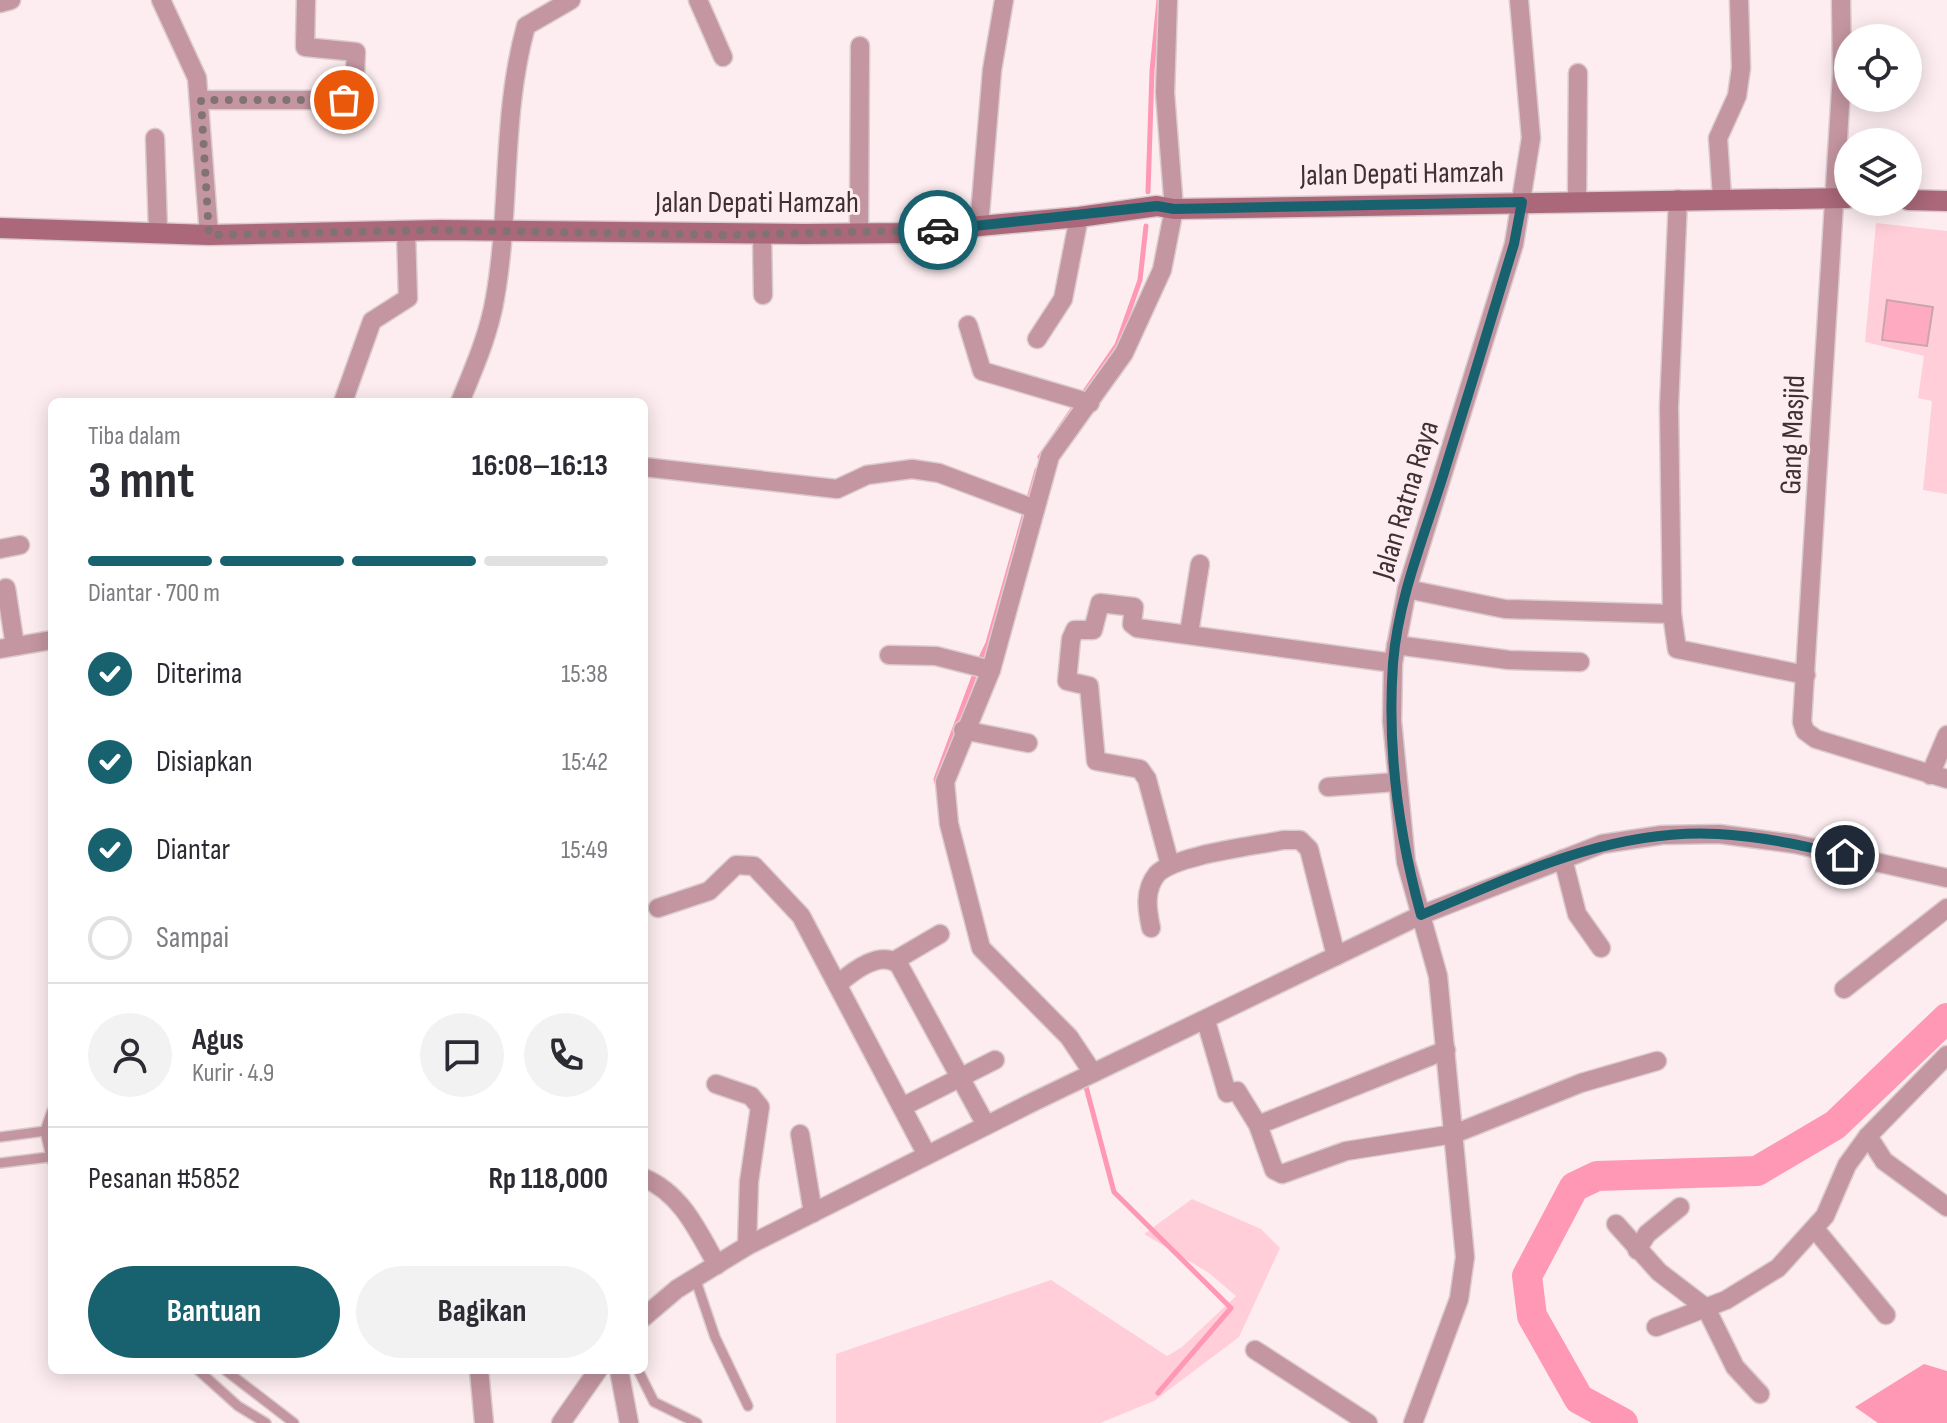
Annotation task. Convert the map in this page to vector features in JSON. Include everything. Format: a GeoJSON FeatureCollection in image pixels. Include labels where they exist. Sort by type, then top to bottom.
{"type":"FeatureCollection","features":[{"type":"Feature","properties":{"kind":"main road","name":"Jalan Depati Hamzah"},"geometry":{"type":"LineString","coordinates":[[0,228],[209,235],[406,231],[859,233],[1079,217],[1157,206],[1174,209],[1834,198]]}},
{"type":"Feature","properties":{"kind":"main road"},"geometry":{"type":"LineString","coordinates":[[1922,200],[1947,201]]}},
{"type":"Feature","properties":{"kind":"street"},"geometry":{"type":"LineString","coordinates":[[0,3],[11,0]]}},
{"type":"Feature","properties":{"kind":"street"},"geometry":{"type":"LineString","coordinates":[[161,0],[192,64],[201,100],[209,235]]}},
{"type":"Feature","properties":{"kind":"street"},"geometry":{"type":"LineString","coordinates":[[201,100],[354,97],[356,52],[305,47],[306,0]]}},
{"type":"Feature","properties":{"kind":"street"},"geometry":{"type":"LineString","coordinates":[[462,398],[490,322],[504,231],[510,91],[526,26],[571,0]]}},
{"type":"Feature","properties":{"kind":"street"},"geometry":{"type":"LineString","coordinates":[[698,0],[723,57]]}},
{"type":"Feature","properties":{"kind":"street"},"geometry":{"type":"LineString","coordinates":[[979,226],[992,70],[1004,0]]}},
{"type":"Feature","properties":{"kind":"street"},"geometry":{"type":"LineString","coordinates":[[1082,1078],[1069,1037],[995,962],[978,938],[945,796],[949,766],[985,669],[1032,508],[1057,441],[1079,399],[1124,353],[1162,270],[1174,209],[1165,93],[1168,0]]}},
{"type":"Feature","properties":{"kind":"street","name":"Jalan Ratna Raya"},"geometry":{"type":"LineString","coordinates":[[1413,1423],[1459,1299],[1465,1237],[1438,976],[1406,862],[1396,782],[1392,721],[1395,654],[1407,589],[1514,244],[1522,202],[1531,138],[1519,0]]}},
{"type":"Feature","properties":{"kind":"street"},"geometry":{"type":"LineString","coordinates":[[1722,198],[1718,138],[1737,96],[1741,68],[1739,0]]}},
{"type":"Feature","properties":{"kind":"street","name":"Gang Masjid"},"geometry":{"type":"LineString","coordinates":[[1841,0],[1841,128]]}},
{"type":"Feature","properties":{"kind":"street"},"geometry":{"type":"LineString","coordinates":[[859,233],[860,46]]}},
{"type":"Feature","properties":{"kind":"street"},"geometry":{"type":"LineString","coordinates":[[1577,200],[1578,73]]}},
{"type":"Feature","properties":{"kind":"street"},"geometry":{"type":"LineString","coordinates":[[155,138],[158,231]]}},
{"type":"Feature","properties":{"kind":"street"},"geometry":{"type":"LineString","coordinates":[[1678,199],[1669,407],[1672,614],[1677,649],[1806,675]]}},
{"type":"Feature","properties":{"kind":"street","name":"Gang Masjid"},"geometry":{"type":"LineString","coordinates":[[1839,216],[1802,722],[1805,731],[1816,739],[1938,777]]}},
{"type":"Feature","properties":{"kind":"street"},"geometry":{"type":"LineString","coordinates":[[1037,339],[1063,299],[1079,217]]}},
{"type":"Feature","properties":{"kind":"street"},"geometry":{"type":"LineString","coordinates":[[344,398],[372,321],[408,298],[406,231]]}},
{"type":"Feature","properties":{"kind":"street"},"geometry":{"type":"LineString","coordinates":[[762,234],[763,295]]}},
{"type":"Feature","properties":{"kind":"street"},"geometry":{"type":"LineString","coordinates":[[968,325],[982,371],[1079,399]]}},
{"type":"Feature","properties":{"kind":"street"},"geometry":{"type":"LineString","coordinates":[[648,467],[837,489],[867,475],[912,469],[939,473],[1032,508]]}},
{"type":"Feature","properties":{"kind":"street"},"geometry":{"type":"LineString","coordinates":[[0,549],[20,545]]}},
{"type":"Feature","properties":{"kind":"street"},"geometry":{"type":"LineString","coordinates":[[1189,633],[1200,564]]}},
{"type":"Feature","properties":{"kind":"street"},"geometry":{"type":"LineString","coordinates":[[6,588],[8,648],[48,641]]}},
{"type":"Feature","properties":{"kind":"street"},"geometry":{"type":"LineString","coordinates":[[1407,589],[1505,609],[1672,614]]}},
{"type":"Feature","properties":{"kind":"street"},"geometry":{"type":"LineString","coordinates":[[1170,865],[1147,779],[1140,769],[1096,761],[1089,686],[1067,681],[1071,639],[1075,630],[1093,630],[1100,603],[1134,607],[1132,624],[1137,628],[1395,654],[1580,662]]}},
{"type":"Feature","properties":{"kind":"street"},"geometry":{"type":"LineString","coordinates":[[889,655],[936,656],[985,669]]}},
{"type":"Feature","properties":{"kind":"street"},"geometry":{"type":"LineString","coordinates":[[963,730],[1028,743]]}},
{"type":"Feature","properties":{"kind":"street"},"geometry":{"type":"LineString","coordinates":[[1938,777],[1947,735]]}},
{"type":"Feature","properties":{"kind":"street"},"geometry":{"type":"LineString","coordinates":[[1328,787],[1396,782]]}},
{"type":"Feature","properties":{"kind":"street"},"geometry":{"type":"LineString","coordinates":[[648,1314],[695,1278],[747,1246],[986,1125],[1421,915],[1563,859],[1631,838],[1719,834],[1795,844],[1947,878]]}},
{"type":"Feature","properties":{"kind":"street"},"geometry":{"type":"LineString","coordinates":[[1151,928],[1146,902],[1157,874],[1170,865],[1283,840],[1300,840],[1309,849],[1336,956]]}},
{"type":"Feature","properties":{"kind":"street"},"geometry":{"type":"LineString","coordinates":[[1563,859],[1577,914],[1601,948]]}},
{"type":"Feature","properties":{"kind":"street"},"geometry":{"type":"LineString","coordinates":[[658,908],[709,891],[736,865],[754,866],[794,906],[927,1155]]}},
{"type":"Feature","properties":{"kind":"street"},"geometry":{"type":"LineString","coordinates":[[1844,989],[1947,908]]}},
{"type":"Feature","properties":{"kind":"street"},"geometry":{"type":"LineString","coordinates":[[894,961],[940,934]]}},
{"type":"Feature","properties":{"kind":"street"},"geometry":{"type":"LineString","coordinates":[[838,984],[865,965],[887,959],[894,961],[986,1125]]}},
{"type":"Feature","properties":{"kind":"street"},"geometry":{"type":"LineString","coordinates":[[1206,1021],[1227,1093],[1237,1091],[1258,1125],[1274,1170],[1282,1174],[1346,1151],[1454,1134],[1581,1083],[1657,1061]]}},
{"type":"Feature","properties":{"kind":"street"},"geometry":{"type":"LineString","coordinates":[[1258,1125],[1446,1050]]}},
{"type":"Feature","properties":{"kind":"street"},"geometry":{"type":"LineString","coordinates":[[1656,1327],[1726,1300],[1778,1268],[1825,1216],[1847,1165],[1868,1136],[1947,1055]]}},
{"type":"Feature","properties":{"kind":"street"},"geometry":{"type":"LineString","coordinates":[[902,1107],[995,1060]]}},
{"type":"Feature","properties":{"kind":"street"},"geometry":{"type":"LineString","coordinates":[[716,1084],[751,1096],[760,1107],[749,1182],[747,1246]]}},
{"type":"Feature","properties":{"kind":"street"},"geometry":{"type":"LineString","coordinates":[[800,1134],[813,1213]]}},
{"type":"Feature","properties":{"kind":"street"},"geometry":{"type":"LineString","coordinates":[[1868,1136],[1884,1161],[1947,1207]]}},
{"type":"Feature","properties":{"kind":"street"},"geometry":{"type":"LineString","coordinates":[[648,1180],[659,1184],[675,1198],[717,1265]]}},
{"type":"Feature","properties":{"kind":"street"},"geometry":{"type":"LineString","coordinates":[[1637,1250],[1647,1234],[1680,1207]]}},
{"type":"Feature","properties":{"kind":"street"},"geometry":{"type":"LineString","coordinates":[[1616,1224],[1637,1250],[1706,1308],[1735,1367],[1760,1394]]}},
{"type":"Feature","properties":{"kind":"street"},"geometry":{"type":"LineString","coordinates":[[1815,1229],[1886,1315]]}},
{"type":"Feature","properties":{"kind":"street"},"geometry":{"type":"LineString","coordinates":[[1255,1350],[1368,1423]]}},
{"type":"Feature","properties":{"kind":"street"},"geometry":{"type":"LineString","coordinates":[[479,1374],[484,1423]]}},
{"type":"Feature","properties":{"kind":"street"},"geometry":{"type":"LineString","coordinates":[[561,1423],[595,1374]]}},
{"type":"Feature","properties":{"kind":"street"},"geometry":{"type":"LineString","coordinates":[[620,1374],[629,1423]]}},
{"type":"Feature","properties":{"kind":"lane"},"geometry":{"type":"LineString","coordinates":[[48,1122],[45,1131],[48,1145]]}},
{"type":"Feature","properties":{"kind":"lane"},"geometry":{"type":"LineString","coordinates":[[0,1137],[45,1131]]}},
{"type":"Feature","properties":{"kind":"lane"},"geometry":{"type":"LineString","coordinates":[[0,1163],[48,1159]]}},
{"type":"Feature","properties":{"kind":"lane"},"geometry":{"type":"LineString","coordinates":[[695,1278],[715,1337],[748,1406]]}},
{"type":"Feature","properties":{"kind":"lane"},"geometry":{"type":"LineString","coordinates":[[202,1374],[238,1406],[266,1423]]}},
{"type":"Feature","properties":{"kind":"lane"},"geometry":{"type":"LineString","coordinates":[[230,1374],[294,1423]]}},
{"type":"Feature","properties":{"kind":"lane"},"geometry":{"type":"LineString","coordinates":[[640,1374],[654,1402],[697,1423]]}},
{"type":"Feature","properties":{"kind":"shaded area"},"geometry":{"type":"Polygon","coordinates":[[[1876,223],[1947,231],[1947,494],[1923,490],[1932,401],[1918,398],[1924,356],[1865,342],[1876,223]]]}},
{"type":"Feature","properties":{"kind":"shaded area"},"geometry":{"type":"Polygon","coordinates":[[[1192,1199],[1261,1229],[1280,1248],[1239,1337],[1154,1401],[1100,1423],[836,1423],[836,1354],[1051,1280],[1167,1356],[1182,1347],[1236,1296],[1209,1273],[1144,1234],[1192,1199]]]}},
{"type":"Feature","properties":{"kind":"shaded area"},"geometry":{"type":"Polygon","coordinates":[[[1924,1364],[1947,1371],[1947,1423],[1878,1423],[1855,1407],[1924,1364]]]}},
{"type":"Feature","properties":{"kind":"building"},"geometry":{"type":"Polygon","coordinates":[[[1887,300],[1933,307],[1927,346],[1882,340],[1887,300]]]}},
{"type":"Feature","properties":{"kind":"waterway"},"geometry":{"type":"LineString","coordinates":[[1148,192],[1152,71],[1159,0]]}},
{"type":"Feature","properties":{"kind":"waterway"},"geometry":{"type":"LineString","coordinates":[[1040,457],[1117,345],[1140,280],[1146,226]]}},
{"type":"Feature","properties":{"kind":"waterway"},"geometry":{"type":"LineString","coordinates":[[979,662],[988,643],[1037,470]]}},
{"type":"Feature","properties":{"kind":"waterway"},"geometry":{"type":"LineString","coordinates":[[938,786],[936,779],[976,671]]}},
{"type":"Feature","properties":{"kind":"waterway"},"geometry":{"type":"LineString","coordinates":[[1623,1423],[1579,1399],[1532,1316],[1527,1276],[1574,1187],[1597,1176],[1757,1171],[1835,1125],[1947,1018]]}},
{"type":"Feature","properties":{"kind":"waterway"},"geometry":{"type":"LineString","coordinates":[[1085,1083],[1114,1192],[1231,1308],[1158,1393]]}},
{"type":"Feature","properties":{"kind":"way so far"},"geometry":{"type":"LineString","coordinates":[[344,100],[201,100],[209,235],[440,230],[726,235],[938,230]]}},
{"type":"Feature","properties":{"kind":"route"},"geometry":{"type":"LineString","coordinates":[[938,230],[1079,217],[1157,206],[1174,209],[1522,202],[1514,244],[1407,589],[1393,663],[1392,721],[1396,782],[1406,862],[1421,915],[1602,844],[1631,838],[1719,834],[1795,844],[1845,855]]}}]}
